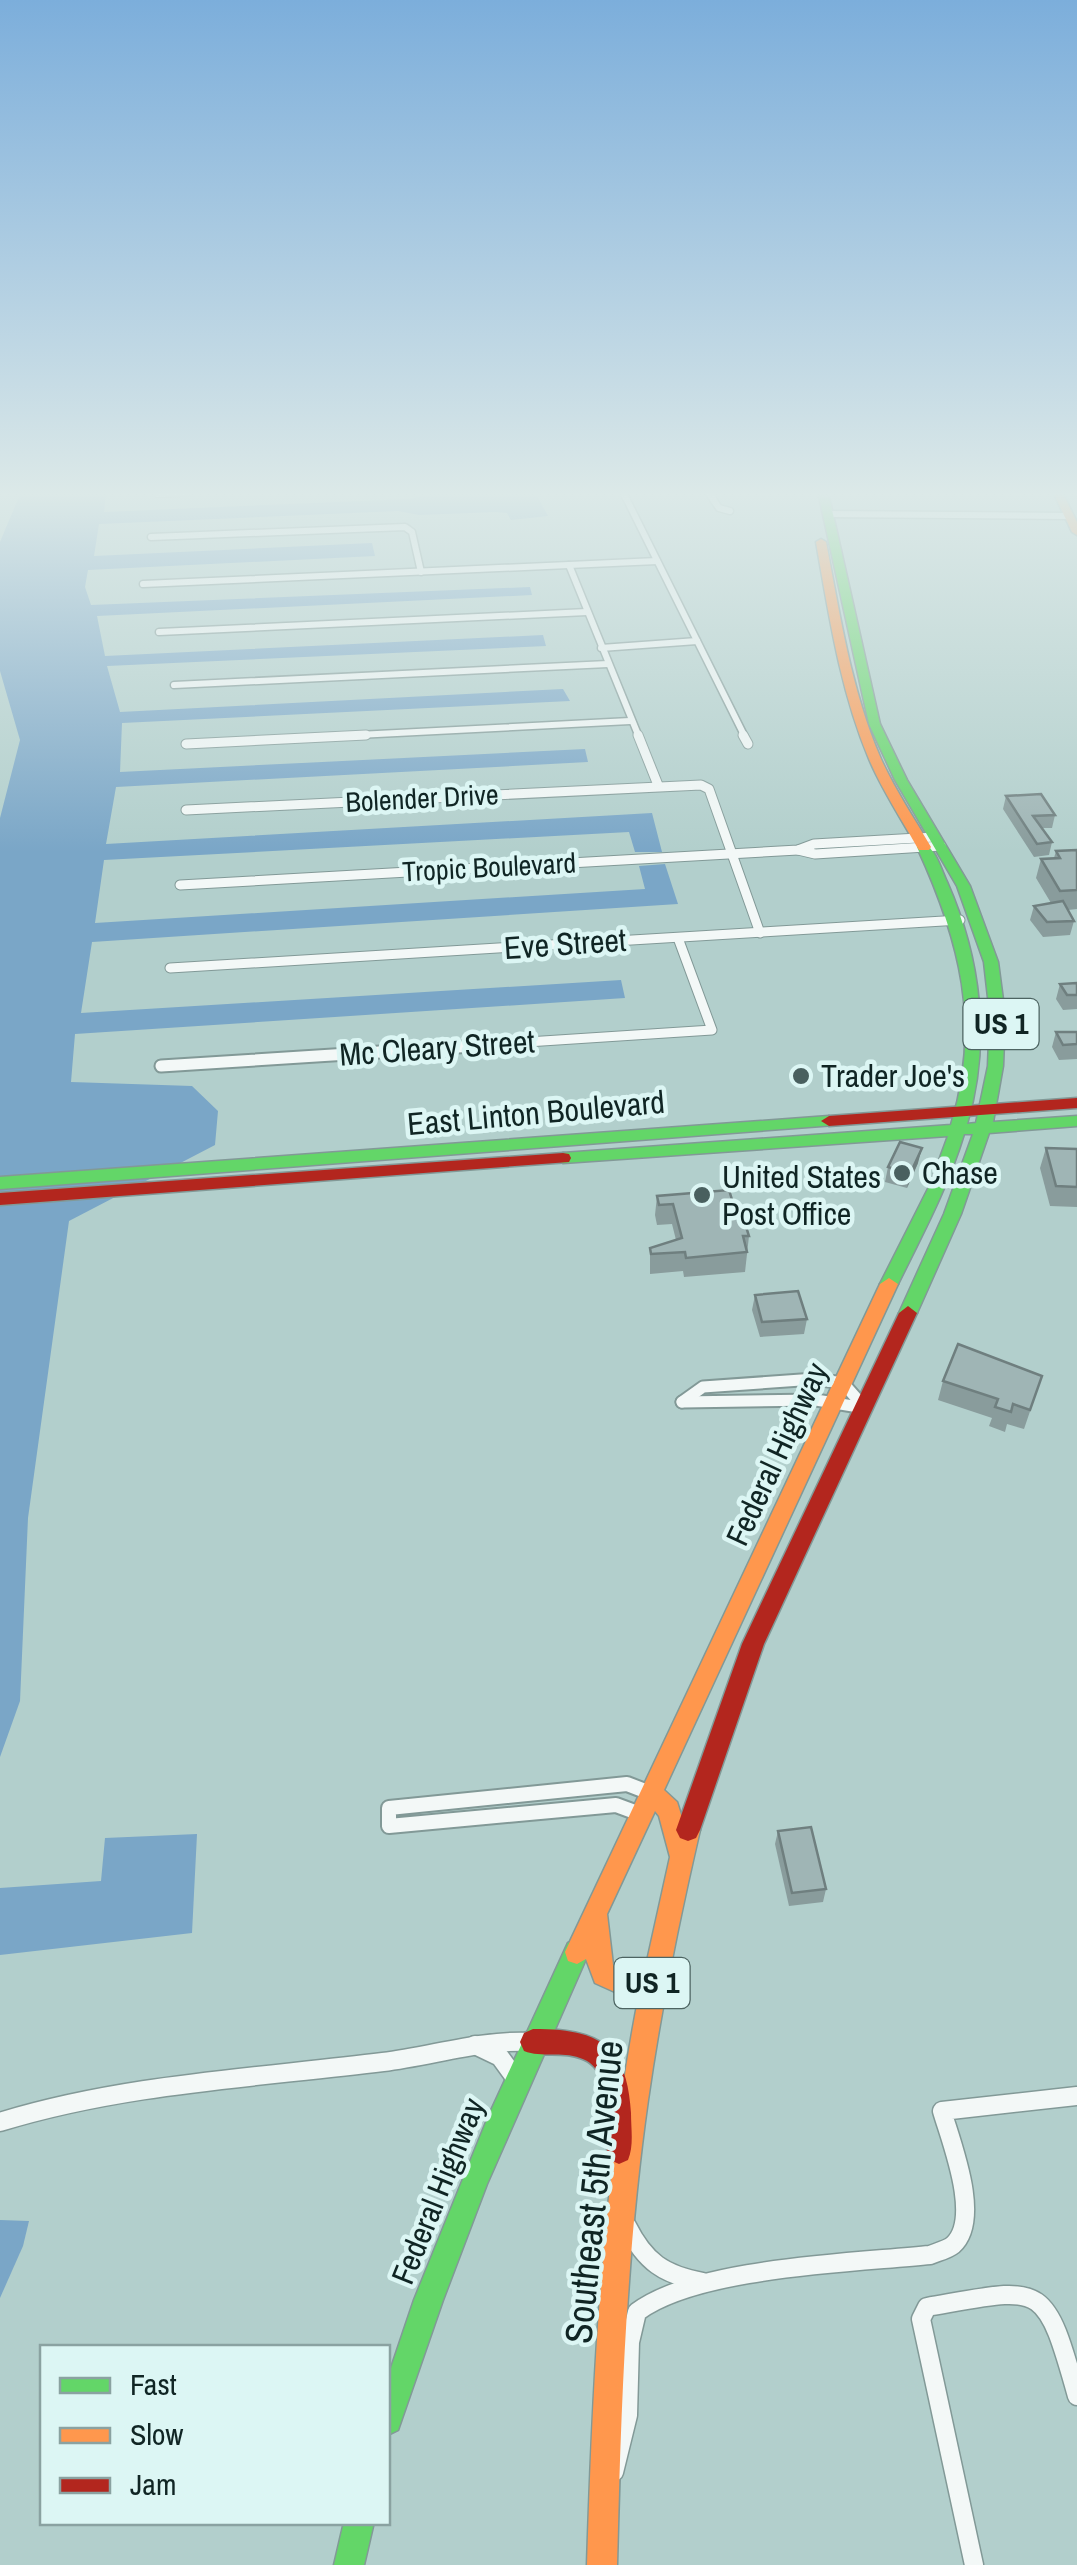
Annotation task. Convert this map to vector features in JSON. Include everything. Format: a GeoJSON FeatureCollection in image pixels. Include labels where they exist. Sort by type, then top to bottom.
{"type":"FeatureCollection","features":[{"type":"Feature","properties":{"kind":"main road","name":"Federal Highway"},"geometry":{"type":"LineString","coordinates":[[706,1774],[720,1728],[769,1607],[972,1172],[989,1119],[1001,1043],[994,961],[972,900],[930,842],[854,701],[836,612]]}},
{"type":"Feature","properties":{"kind":"main road","name":"Federal Highway"},"geometry":{"type":"LineString","coordinates":[[848,612],[875,742]]}},
{"type":"Feature","properties":{"kind":"main road","name":"Federal Highway"},"geometry":{"type":"LineString","coordinates":[[390,2414],[447,2243],[516,2079],[711,1671],[951,1152],[973,1063],[977,1012],[960,920],[930,842]]}},
{"type":"Feature","properties":{"kind":"main road","name":"East Linton Boulevard"},"geometry":{"type":"LineString","coordinates":[[989,1119],[1077,1102]]}},
{"type":"Feature","properties":{"kind":"main road","name":"East Linton Boulevard"},"geometry":{"type":"LineString","coordinates":[[0,1200],[322,1168],[590,1147],[989,1119],[1077,1121]]}},
{"type":"Feature","properties":{"kind":"main road","name":"East Linton Boulevard"},"geometry":{"type":"LineString","coordinates":[[0,1183],[322,1168]]}},
{"type":"Feature","properties":{"kind":"main road"},"geometry":{"type":"LineString","coordinates":[[711,1671],[722,1686],[720,1728]]}},
{"type":"Feature","properties":{"kind":"main road","name":"Southeast 5th Avenue"},"geometry":{"type":"LineString","coordinates":[[602,2565],[610,2302],[620,2203],[653,1981],[681,1858],[706,1774]]}},
{"type":"Feature","properties":{"kind":"main road"},"geometry":{"type":"LineString","coordinates":[[653,1794],[669,1810],[681,1858]]}},
{"type":"Feature","properties":{"kind":"main road"},"geometry":{"type":"LineString","coordinates":[[596,1916],[598,1958],[604,1974],[626,1986],[653,1981]]}},
{"type":"Feature","properties":{"kind":"main road"},"geometry":{"type":"LineString","coordinates":[[533,2042],[579,2039],[596,2048],[610,2066],[615,2088],[620,2203]]}},
{"type":"Feature","properties":{"kind":"main road"},"geometry":{"type":"LineString","coordinates":[[349,2565],[358,2525]]}},
{"type":"Feature","properties":{"kind":"street"},"geometry":{"type":"LineString","coordinates":[[158,632],[588,612],[658,785]]}},
{"type":"Feature","properties":{"kind":"street"},"geometry":{"type":"LineString","coordinates":[[682,612],[748,744]]}},
{"type":"Feature","properties":{"kind":"street"},"geometry":{"type":"LineString","coordinates":[[602,648],[697,641]]}},
{"type":"Feature","properties":{"kind":"street"},"geometry":{"type":"LineString","coordinates":[[174,685],[608,664]]}},
{"type":"Feature","properties":{"kind":"street"},"geometry":{"type":"LineString","coordinates":[[186,744],[630,721]]}},
{"type":"Feature","properties":{"kind":"street","name":"Bolender Drive"},"geometry":{"type":"LineString","coordinates":[[186,810],[695,784],[709,789],[732,853]]}},
{"type":"Feature","properties":{"kind":"street","name":"Tropic Boulevard"},"geometry":{"type":"LineString","coordinates":[[180,885],[732,853],[798,850],[815,854],[930,842]]}},
{"type":"Feature","properties":{"kind":"street"},"geometry":{"type":"LineString","coordinates":[[732,853],[760,933]]}},
{"type":"Feature","properties":{"kind":"street","name":"Eve Street"},"geometry":{"type":"LineString","coordinates":[[170,968],[960,920]]}},
{"type":"Feature","properties":{"kind":"street","name":"Mc Cleary Street"},"geometry":{"type":"LineString","coordinates":[[161,1066],[712,1030],[678,938]]}},
{"type":"Feature","properties":{"kind":"street"},"geometry":{"type":"LineString","coordinates":[[839,1391],[704,1404],[682,1402],[703,1387],[815,1379],[839,1391],[865,1408]]}},
{"type":"Feature","properties":{"kind":"street"},"geometry":{"type":"LineString","coordinates":[[643,1815],[616,1805],[390,1826],[388,1808],[627,1784],[653,1794]]}},
{"type":"Feature","properties":{"kind":"street"},"geometry":{"type":"LineString","coordinates":[[0,2122],[67,2101],[414,2058],[500,2040],[533,2042]]}},
{"type":"Feature","properties":{"kind":"street"},"geometry":{"type":"LineString","coordinates":[[475,2045],[500,2057],[516,2079]]}},
{"type":"Feature","properties":{"kind":"street"},"geometry":{"type":"LineString","coordinates":[[603,2504],[624,2446],[636,2312],[655,2298],[707,2282],[930,2254],[950,2248],[961,2234],[966,2215],[942,2111],[1077,2096]]}},
{"type":"Feature","properties":{"kind":"street"},"geometry":{"type":"LineString","coordinates":[[620,2203],[654,2268],[670,2277],[707,2282]]}},
{"type":"Feature","properties":{"kind":"street"},"geometry":{"type":"LineString","coordinates":[[974,2565],[921,2319],[927,2307],[1022,2292],[1040,2298],[1055,2316],[1077,2396]]}},
{"type":"Feature","properties":{"kind":"water"},"geometry":{"type":"Polygon","coordinates":[[[0,612],[186,612],[97,616],[105,656],[543,635],[546,646],[107,666],[120,712],[563,689],[570,701],[122,723],[120,772],[585,749],[588,762],[116,787],[106,844],[652,813],[662,852],[635,852],[629,832],[104,860],[95,923],[645,889],[639,866],[665,864],[678,904],[92,942],[81,1013],[621,980],[625,998],[75,1034],[71,1082],[192,1086],[218,1111],[215,1145],[69,1221],[28,1518],[20,1701],[0,1757],[0,818],[20,740],[0,671],[0,612]]]}},
{"type":"Feature","properties":{"kind":"water"},"geometry":{"type":"Polygon","coordinates":[[[197,1834],[192,1933],[0,1955],[0,1888],[101,1881],[105,1838],[197,1834]]]}},
{"type":"Feature","properties":{"kind":"water"},"geometry":{"type":"Polygon","coordinates":[[[0,2220],[29,2221],[23,2246],[0,2298],[0,2220]]]}},
{"type":"Feature","properties":{"kind":"building"},"geometry":{"type":"Polygon","coordinates":[[[1041,794],[1055,815],[1033,816],[1052,842],[1037,844],[1006,796],[1041,794]]]}},
{"type":"Feature","properties":{"kind":"building"},"geometry":{"type":"Polygon","coordinates":[[[1077,850],[1077,890],[1060,891],[1041,859],[1060,858],[1056,851],[1077,850]]]}},
{"type":"Feature","properties":{"kind":"building"},"geometry":{"type":"Polygon","coordinates":[[[1063,901],[1074,921],[1047,922],[1034,906],[1063,901]]]}},
{"type":"Feature","properties":{"kind":"building"},"geometry":{"type":"Polygon","coordinates":[[[1077,983],[1077,995],[1067,995],[1060,984],[1077,983]]]}},
{"type":"Feature","properties":{"kind":"building"},"geometry":{"type":"Polygon","coordinates":[[[1056,1032],[1077,1032],[1077,1044],[1063,1045],[1056,1032]]]}},
{"type":"Feature","properties":{"kind":"building"},"geometry":{"type":"Polygon","coordinates":[[[900,1142],[922,1148],[910,1174],[888,1167],[900,1142]]]}},
{"type":"Feature","properties":{"kind":"building"},"geometry":{"type":"Polygon","coordinates":[[[1046,1148],[1077,1149],[1077,1187],[1056,1186],[1046,1148]]]}},
{"type":"Feature","properties":{"kind":"building"},"geometry":{"type":"Polygon","coordinates":[[[729,1190],[734,1206],[739,1205],[749,1236],[743,1236],[747,1252],[686,1258],[685,1252],[651,1254],[650,1248],[682,1238],[673,1204],[659,1205],[657,1196],[729,1190]]]}},
{"type":"Feature","properties":{"kind":"building"},"geometry":{"type":"Polygon","coordinates":[[[798,1291],[807,1319],[762,1322],[755,1295],[798,1291]]]}},
{"type":"Feature","properties":{"kind":"building"},"geometry":{"type":"Polygon","coordinates":[[[958,1344],[1042,1376],[1030,1410],[1013,1404],[1011,1412],[995,1407],[998,1399],[943,1381],[958,1344]]]}},
{"type":"Feature","properties":{"kind":"building"},"geometry":{"type":"Polygon","coordinates":[[[811,1827],[826,1889],[792,1893],[778,1831],[811,1827]]]}},
{"type":"Feature","properties":{"kind":"traffic: fast"},"geometry":{"type":"LineString","coordinates":[[849,612],[865,688],[889,758],[974,908],[991,962],[998,1015],[996,1066],[986,1116],[952,1214],[908,1313]]}},
{"type":"Feature","properties":{"kind":"traffic: fast"},"geometry":{"type":"LineString","coordinates":[[889,1284],[945,1168],[963,1110],[974,1033],[966,960],[956,923],[924,847]]}},
{"type":"Feature","properties":{"kind":"traffic: fast"},"geometry":{"type":"LineString","coordinates":[[0,1183],[829,1121]]}},
{"type":"Feature","properties":{"kind":"traffic: fast"},"geometry":{"type":"LineString","coordinates":[[563,1158],[1077,1121]]}},
{"type":"Feature","properties":{"kind":"traffic: fast"},"geometry":{"type":"LineString","coordinates":[[390,2414],[428,2300],[474,2183],[577,1952]]}},
{"type":"Feature","properties":{"kind":"traffic: fast"},"geometry":{"type":"LineString","coordinates":[[349,2565],[358,2525]]}},
{"type":"Feature","properties":{"kind":"traffic: slow"},"geometry":{"type":"LineString","coordinates":[[834,612],[865,733],[886,782],[924,847]]}},
{"type":"Feature","properties":{"kind":"traffic: slow"},"geometry":{"type":"LineString","coordinates":[[577,1952],[889,1284]]}},
{"type":"Feature","properties":{"kind":"traffic: slow"},"geometry":{"type":"LineString","coordinates":[[653,1794],[669,1810],[680,1853]]}},
{"type":"Feature","properties":{"kind":"traffic: slow"},"geometry":{"type":"LineString","coordinates":[[602,2565],[609,2379],[623,2195],[649,2012],[688,1830]]}},
{"type":"Feature","properties":{"kind":"traffic: slow"},"geometry":{"type":"LineString","coordinates":[[596,1916],[598,1958],[604,1974],[626,1985],[653,1981]]}},
{"type":"Feature","properties":{"kind":"traffic: jam"},"geometry":{"type":"LineString","coordinates":[[829,1121],[1077,1103]]}},
{"type":"Feature","properties":{"kind":"traffic: jam"},"geometry":{"type":"LineString","coordinates":[[0,1199],[563,1158]]}},
{"type":"Feature","properties":{"kind":"traffic: jam"},"geometry":{"type":"LineString","coordinates":[[688,1830],[753,1644],[908,1313]]}},
{"type":"Feature","properties":{"kind":"traffic: jam"},"geometry":{"type":"LineString","coordinates":[[533,2042],[584,2046],[599,2054],[609,2066],[617,2102],[619,2151]]}},
{"type":"Feature","properties":{"kind":"place","name":"Trader Joe's"},"geometry":{"type":"Point","coordinates":[801,1076]}},
{"type":"Feature","properties":{"kind":"place","name":"Chase"},"geometry":{"type":"Point","coordinates":[902,1173]}},
{"type":"Feature","properties":{"kind":"place","name":"United States Post Office"},"geometry":{"type":"Point","coordinates":[702,1195]}}]}
